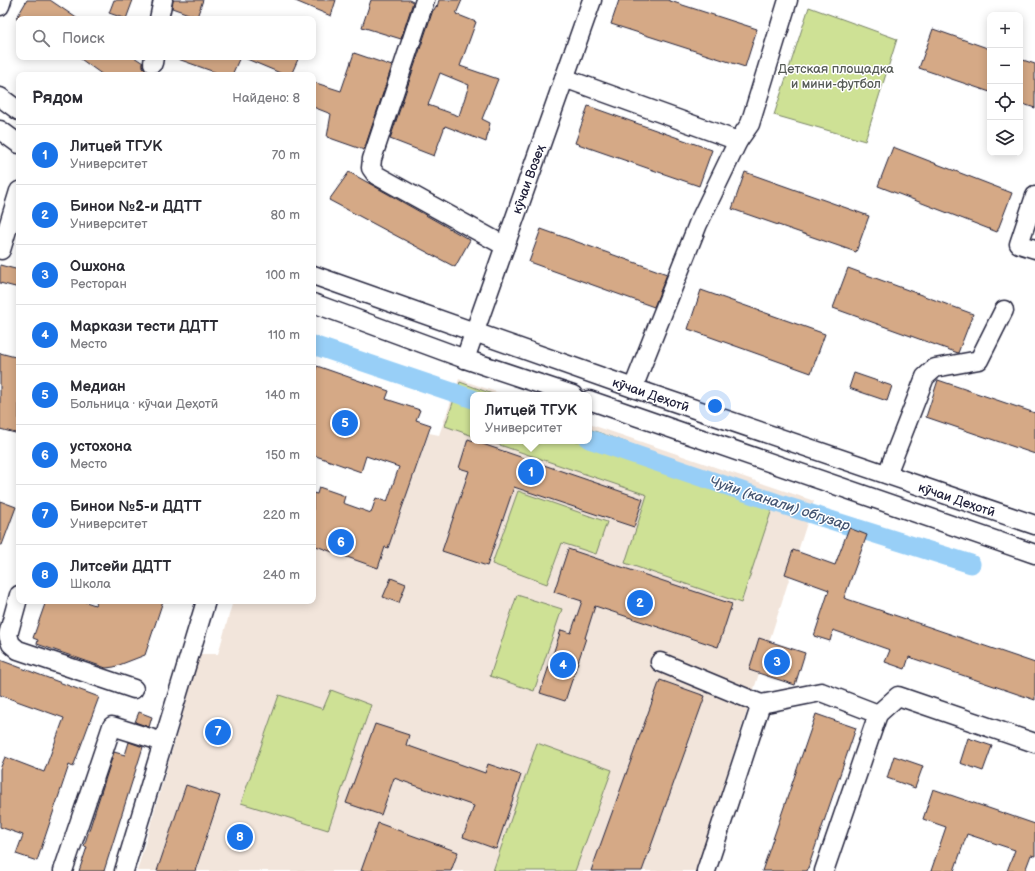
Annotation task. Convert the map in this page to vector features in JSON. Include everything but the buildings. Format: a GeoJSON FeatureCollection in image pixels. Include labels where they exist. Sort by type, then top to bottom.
{"type":"FeatureCollection","features":[{"type":"Feature","properties":{"kind":"street"},"geometry":{"type":"LineString","coordinates":[[0,6],[2,0]]}},
{"type":"Feature","properties":{"kind":"street"},"geometry":{"type":"LineString","coordinates":[[160,16],[163,0]]}},
{"type":"Feature","properties":{"kind":"street"},"geometry":{"type":"LineString","coordinates":[[425,0],[372,159],[371,168],[376,175],[505,246]]}},
{"type":"Feature","properties":{"kind":"street","name":"кӯчаи Возеҳ"},"geometry":{"type":"LineString","coordinates":[[465,359],[592,0]]}},
{"type":"Feature","properties":{"kind":"street"},"geometry":{"type":"LineString","coordinates":[[633,388],[698,224],[738,141],[750,124],[788,0]]}},
{"type":"Feature","properties":{"kind":"street"},"geometry":{"type":"LineString","coordinates":[[564,78],[738,141]]}},
{"type":"Feature","properties":{"kind":"street"},"geometry":{"type":"LineString","coordinates":[[0,97],[16,109]]}},
{"type":"Feature","properties":{"kind":"street"},"geometry":{"type":"LineString","coordinates":[[0,130],[16,142]]}},
{"type":"Feature","properties":{"kind":"street"},"geometry":{"type":"LineString","coordinates":[[1035,196],[1019,244],[1035,249]]}},
{"type":"Feature","properties":{"kind":"street"},"geometry":{"type":"LineString","coordinates":[[1,250],[16,201]]}},
{"type":"Feature","properties":{"kind":"street","name":"кӯчаи Деҳотӣ"},"geometry":{"type":"LineString","coordinates":[[316,276],[633,388],[1035,525]]}},
{"type":"Feature","properties":{"kind":"street"},"geometry":{"type":"LineString","coordinates":[[316,304],[465,359],[564,392]]}},
{"type":"Feature","properties":{"kind":"street"},"geometry":{"type":"LineString","coordinates":[[887,474],[925,377],[935,368],[979,360],[1004,310]]}},
{"type":"Feature","properties":{"kind":"street","name":"кӯчаи Деҳотӣ"},"geometry":{"type":"LineString","coordinates":[[592,401],[1035,554]]}},
{"type":"Feature","properties":{"kind":"street"},"geometry":{"type":"LineString","coordinates":[[16,604],[8,635],[11,644],[18,650],[134,689]]}},
{"type":"Feature","properties":{"kind":"street"},"geometry":{"type":"LineString","coordinates":[[124,871],[205,604]]}},
{"type":"Feature","properties":{"kind":"street"},"geometry":{"type":"LineString","coordinates":[[660,662],[761,704],[821,692],[878,714]]}},
{"type":"Feature","properties":{"kind":"street"},"geometry":{"type":"LineString","coordinates":[[824,871],[878,714],[898,696],[1035,743]]}},
{"type":"Feature","properties":{"kind":"street"},"geometry":{"type":"LineString","coordinates":[[706,871],[761,704]]}},
{"type":"Feature","properties":{"kind":"street"},"geometry":{"type":"LineString","coordinates":[[63,871],[112,726],[163,742]]}},
{"type":"Feature","properties":{"kind":"shaded area"},"geometry":{"type":"Polygon","coordinates":[[[459,379],[496,392],[470,392],[470,444],[592,444],[592,425],[814,501],[696,871],[137,871],[200,654],[218,654],[232,604],[316,604],[316,524],[387,548],[429,433],[439,435],[459,379]]]}},
{"type":"Feature","properties":{"kind":"green space","name":"Детская площадка и мини-футбол"},"geometry":{"type":"Polygon","coordinates":[[[809,7],[897,39],[865,141],[774,115],[809,7]]]}},
{"type":"Feature","properties":{"kind":"green space"},"geometry":{"type":"Polygon","coordinates":[[[460,382],[487,392],[470,392],[470,435],[445,426],[460,382]]]}},
{"type":"Feature","properties":{"kind":"green space"},"geometry":{"type":"Polygon","coordinates":[[[592,430],[776,497],[741,603],[625,563],[647,495],[497,444],[592,444],[592,430]]]}},
{"type":"Feature","properties":{"kind":"green space"},"geometry":{"type":"Polygon","coordinates":[[[518,491],[607,522],[596,554],[562,543],[547,584],[492,564],[518,491]]]}},
{"type":"Feature","properties":{"kind":"green space"},"geometry":{"type":"Polygon","coordinates":[[[517,595],[562,609],[534,691],[490,676],[517,595]]]}},
{"type":"Feature","properties":{"kind":"green space"},"geometry":{"type":"Polygon","coordinates":[[[331,690],[371,705],[328,830],[241,803],[279,695],[323,709],[331,690]]]}},
{"type":"Feature","properties":{"kind":"green space"},"geometry":{"type":"Polygon","coordinates":[[[537,743],[612,770],[575,871],[493,871],[537,743]]]}},
{"type":"Feature","properties":{"kind":"waterway","name":"Чуйи (канали) обгузар"},"geometry":{"type":"LineString","coordinates":[[316,346],[470,398]]}},
{"type":"Feature","properties":{"kind":"waterway","name":"Чуйи (канали) обгузар"},"geometry":{"type":"LineString","coordinates":[[592,440],[789,507],[971,564]]}},
{"type":"Feature","properties":{"kind":"place","name":"Медиан"},"geometry":{"type":"Point","coordinates":[345,423]}},
{"type":"Feature","properties":{"kind":"place","name":"Литцей ТГУК"},"geometry":{"type":"Point","coordinates":[531,472]}},
{"type":"Feature","properties":{"kind":"place","name":"устохона"},"geometry":{"type":"Point","coordinates":[341,542]}},
{"type":"Feature","properties":{"kind":"place","name":"Бинои №2-и ДДТТ"},"geometry":{"type":"Point","coordinates":[640,603]}},
{"type":"Feature","properties":{"kind":"place","name":"Ошхона"},"geometry":{"type":"Point","coordinates":[777,662]}},
{"type":"Feature","properties":{"kind":"place","name":"Маркази тести ДДТТ"},"geometry":{"type":"Point","coordinates":[563,665]}},
{"type":"Feature","properties":{"kind":"place","name":"Бинои №5-и ДДТТ"},"geometry":{"type":"Point","coordinates":[218,732]}},
{"type":"Feature","properties":{"kind":"place","name":"Литсейи ДДТТ"},"geometry":{"type":"Point","coordinates":[240,837]}}]}
